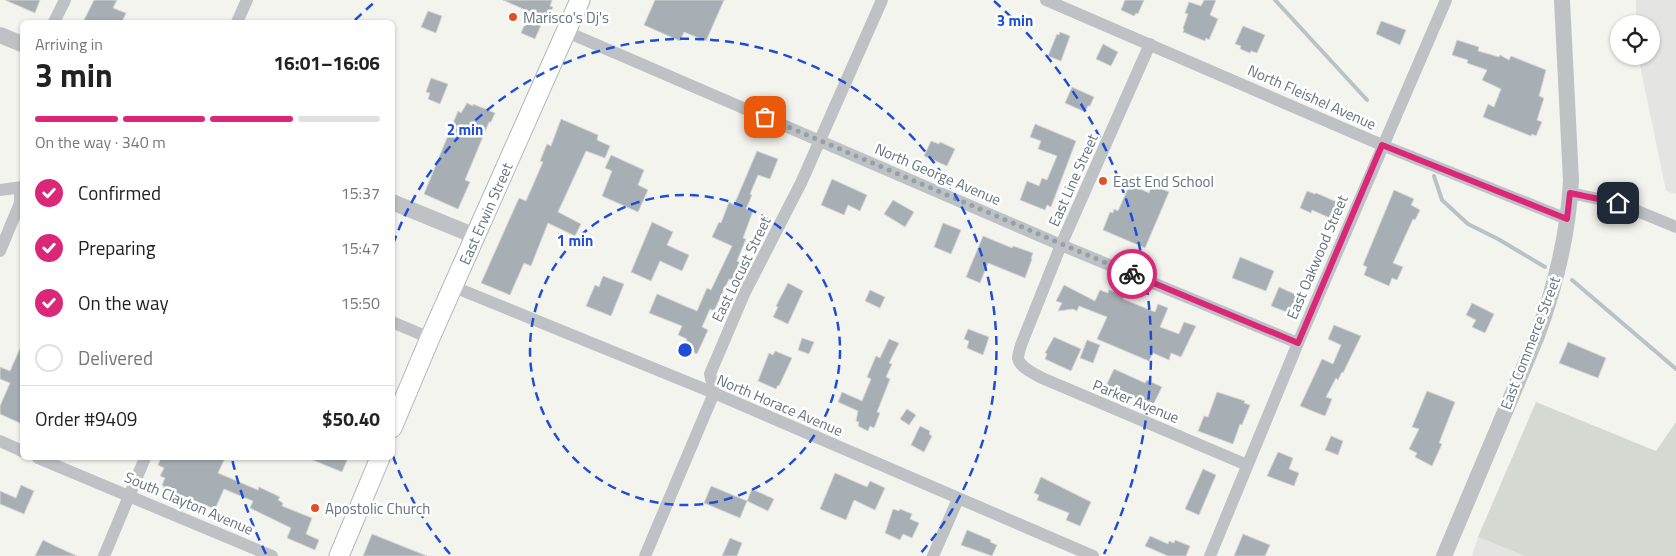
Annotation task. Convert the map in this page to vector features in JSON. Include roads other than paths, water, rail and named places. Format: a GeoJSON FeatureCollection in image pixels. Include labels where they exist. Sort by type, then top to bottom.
{"type":"FeatureCollection","features":[{"type":"Feature","properties":{"kind":"main road","name":"East Erwin Street"},"geometry":{"type":"LineString","coordinates":[[395,421],[580,0]]}},
{"type":"Feature","properties":{"kind":"main road"},"geometry":{"type":"LineString","coordinates":[[339,556],[379,460]]}},
{"type":"Feature","properties":{"kind":"street"},"geometry":{"type":"LineString","coordinates":[[55,20],[65,0]]}},
{"type":"Feature","properties":{"kind":"street"},"geometry":{"type":"LineString","coordinates":[[238,20],[247,0]]}},
{"type":"Feature","properties":{"kind":"street","name":"East Locust Street"},"geometry":{"type":"LineString","coordinates":[[645,556],[714,393],[710,374],[746,292],[775,236],[882,0]]}},
{"type":"Feature","properties":{"kind":"street","name":"North Fleishel Avenue"},"geometry":{"type":"LineString","coordinates":[[1046,0],[1382,145],[1567,219]]}},
{"type":"Feature","properties":{"kind":"street","name":"East Oakwood Street"},"geometry":{"type":"LineString","coordinates":[[1210,556],[1382,145],[1446,0]]}},
{"type":"Feature","properties":{"kind":"street","name":"East Commerce Street"},"geometry":{"type":"LineString","coordinates":[[1444,556],[1547,308],[1562,256],[1570,193],[1571,164],[1562,0]]}},
{"type":"Feature","properties":{"kind":"street","name":"North George Avenue"},"geometry":{"type":"LineString","coordinates":[[567,32],[1061,245],[1298,343]]}},
{"type":"Feature","properties":{"kind":"street"},"geometry":{"type":"LineString","coordinates":[[0,34],[20,43]]}},
{"type":"Feature","properties":{"kind":"street","name":"East Line Street"},"geometry":{"type":"LineString","coordinates":[[1018,358],[1021,345],[1061,245],[1150,44]]}},
{"type":"Feature","properties":{"kind":"street"},"geometry":{"type":"LineString","coordinates":[[0,190],[20,187]]}},
{"type":"Feature","properties":{"kind":"street"},"geometry":{"type":"LineString","coordinates":[[1570,193],[1618,203],[1676,227]]}},
{"type":"Feature","properties":{"kind":"street"},"geometry":{"type":"LineString","coordinates":[[0,251],[20,203]]}},
{"type":"Feature","properties":{"kind":"street"},"geometry":{"type":"LineString","coordinates":[[395,203],[475,236]]}},
{"type":"Feature","properties":{"kind":"street","name":"North Horace Avenue"},"geometry":{"type":"LineString","coordinates":[[454,287],[714,393],[1093,556]]}},
{"type":"Feature","properties":{"kind":"street"},"geometry":{"type":"LineString","coordinates":[[395,323],[430,338]]}},
{"type":"Feature","properties":{"kind":"street","name":"Parker Avenue"},"geometry":{"type":"LineString","coordinates":[[1018,358],[1021,364],[1042,378],[1248,465]]}},
{"type":"Feature","properties":{"kind":"street"},"geometry":{"type":"LineString","coordinates":[[0,442],[20,450]]}},
{"type":"Feature","properties":{"kind":"street","name":"South Clayton Avenue"},"geometry":{"type":"LineString","coordinates":[[43,460],[272,556]]}},
{"type":"Feature","properties":{"kind":"street"},"geometry":{"type":"LineString","coordinates":[[104,556],[144,460]]}},
{"type":"Feature","properties":{"kind":"street"},"geometry":{"type":"LineString","coordinates":[[933,556],[958,499]]}},
{"type":"Feature","properties":{"kind":"waterway"},"geometry":{"type":"LineString","coordinates":[[1275,0],[1367,100]]}},
{"type":"Feature","properties":{"kind":"waterway"},"geometry":{"type":"LineString","coordinates":[[1434,176],[1442,200],[1468,224],[1498,239],[1545,267]]}},
{"type":"Feature","properties":{"kind":"waterway"},"geometry":{"type":"LineString","coordinates":[[1572,280],[1676,369]]}},
{"type":"Feature","properties":{"kind":"place","name":"Marisco's Dj's"},"geometry":{"type":"Point","coordinates":[513,17]}},
{"type":"Feature","properties":{"kind":"place","name":"East End School"},"geometry":{"type":"Point","coordinates":[1103,181]}},
{"type":"Feature","properties":{"kind":"place","name":"Apostolic Church"},"geometry":{"type":"Point","coordinates":[315,508]}}]}
